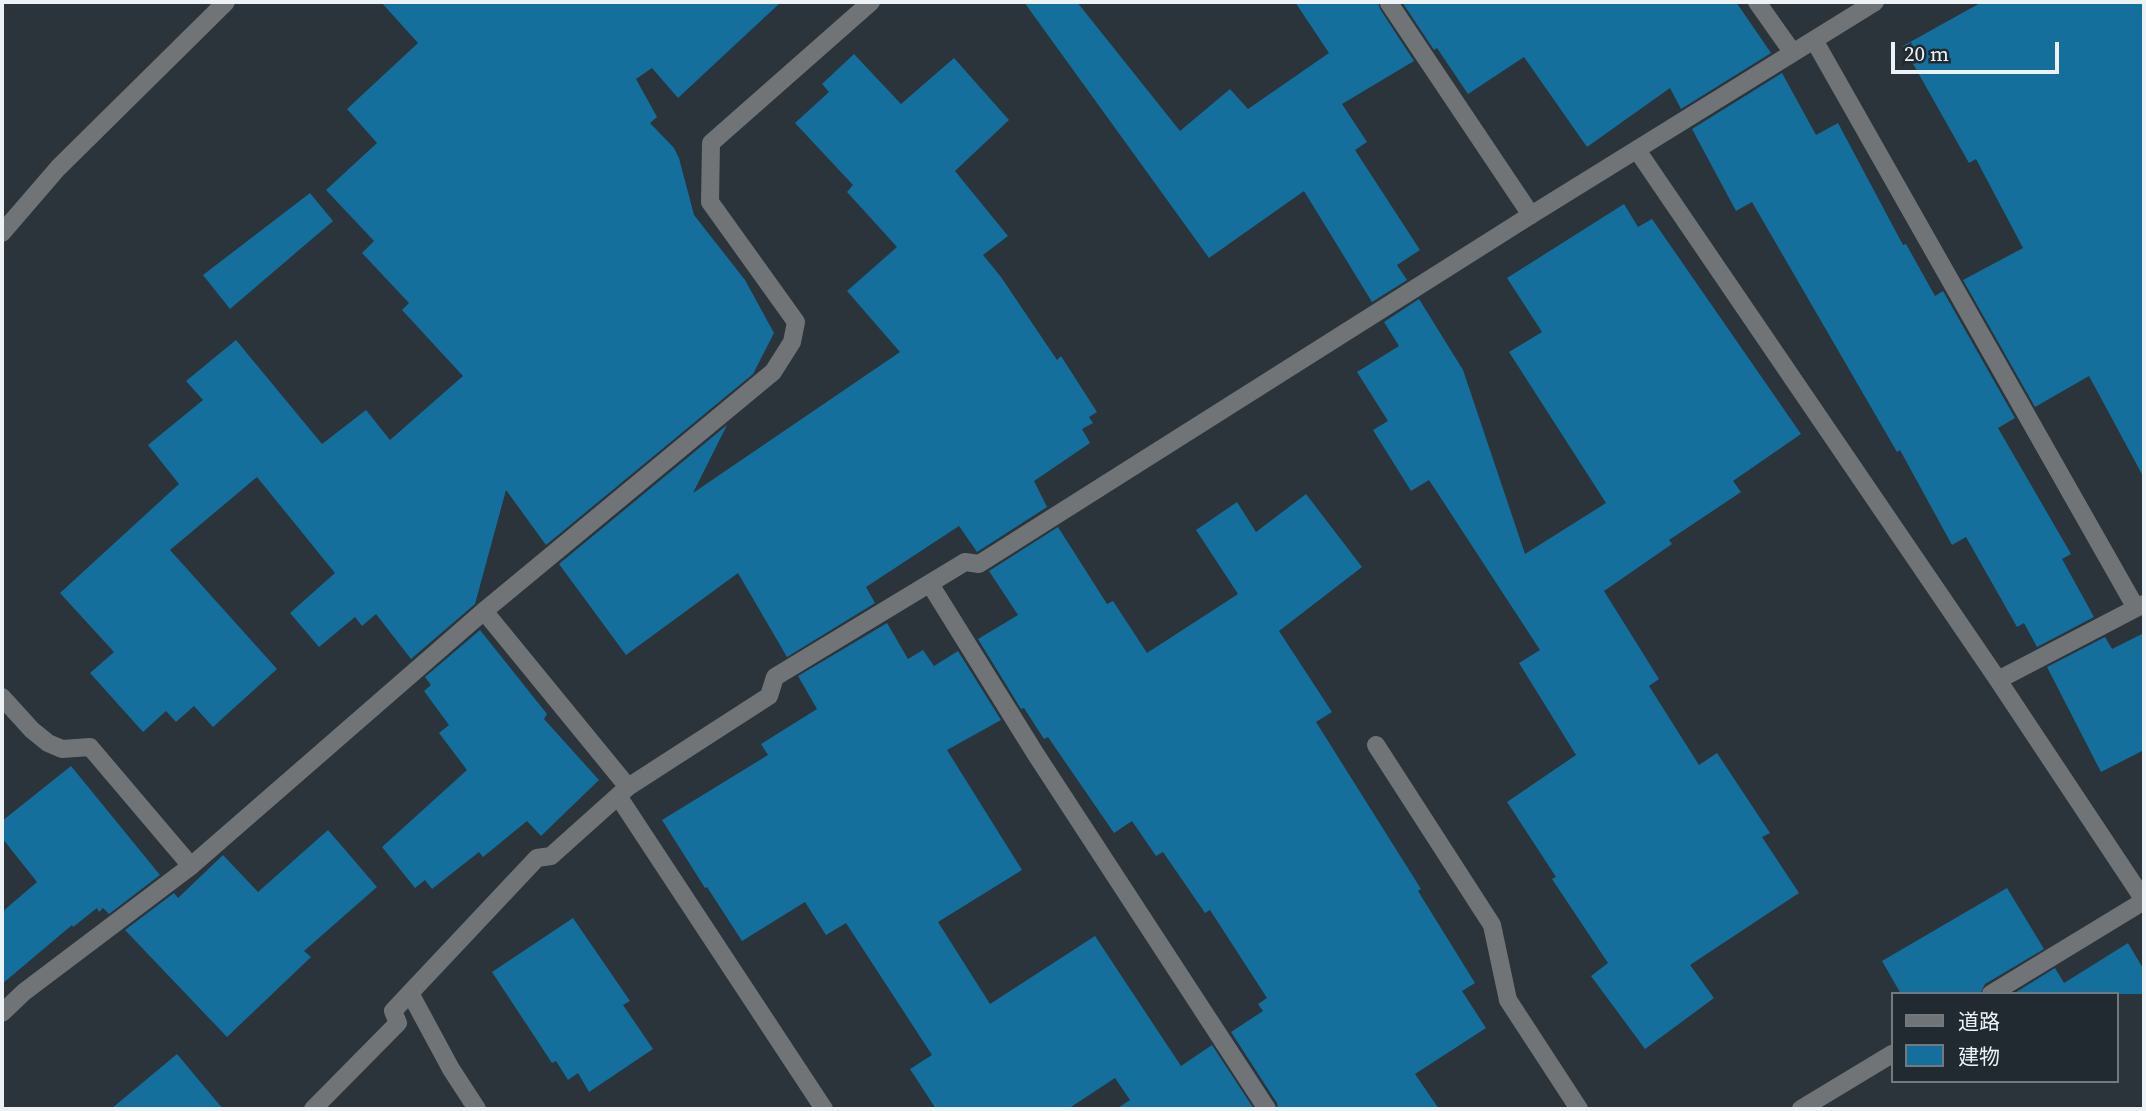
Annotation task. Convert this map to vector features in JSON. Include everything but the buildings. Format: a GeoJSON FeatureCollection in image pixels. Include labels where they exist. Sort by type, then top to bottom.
{"type":"FeatureCollection","features":[{"type":"Feature","properties":{"kind":"street"},"geometry":{"type":"LineString","coordinates":[[2,233],[58,168],[226,2]]}},
{"type":"Feature","properties":{"kind":"street"},"geometry":{"type":"LineString","coordinates":[[2,1013],[24,992],[191,866],[484,611],[773,372],[792,342],[796,323],[710,202],[711,143],[871,2]]}},
{"type":"Feature","properties":{"kind":"street"},"geometry":{"type":"LineString","coordinates":[[1757,2],[1793,53]]}},
{"type":"Feature","properties":{"kind":"street"},"geometry":{"type":"LineString","coordinates":[[313,1109],[397,1023],[393,1010],[537,858],[551,856],[623,792],[769,696],[775,677],[965,562],[979,564],[1531,215],[1875,2]]}},
{"type":"Feature","properties":{"kind":"street"},"geometry":{"type":"LineString","coordinates":[[1389,3],[1531,215]]}},
{"type":"Feature","properties":{"kind":"street"},"geometry":{"type":"LineString","coordinates":[[1814,40],[2140,606],[1998,680]]}},
{"type":"Feature","properties":{"kind":"street"},"geometry":{"type":"LineString","coordinates":[[1637,150],[1998,680],[2144,900],[1994,992]]}},
{"type":"Feature","properties":{"kind":"street"},"geometry":{"type":"LineString","coordinates":[[930,584],[1035,753],[1267,1109]]}},
{"type":"Feature","properties":{"kind":"street"},"geometry":{"type":"LineString","coordinates":[[484,611],[623,792],[824,1109]]}},
{"type":"Feature","properties":{"kind":"street"},"geometry":{"type":"LineString","coordinates":[[2,697],[32,730],[48,743],[62,749],[90,747],[191,866]]}},
{"type":"Feature","properties":{"kind":"street"},"geometry":{"type":"LineString","coordinates":[[1376,745],[1492,925],[1508,1000],[1578,1109]]}},
{"type":"Feature","properties":{"kind":"street"},"geometry":{"type":"LineString","coordinates":[[410,993],[451,1069],[477,1109]]}},
{"type":"Feature","properties":{"kind":"street"},"geometry":{"type":"LineString","coordinates":[[1801,1109],[1890,1055]]}}]}
